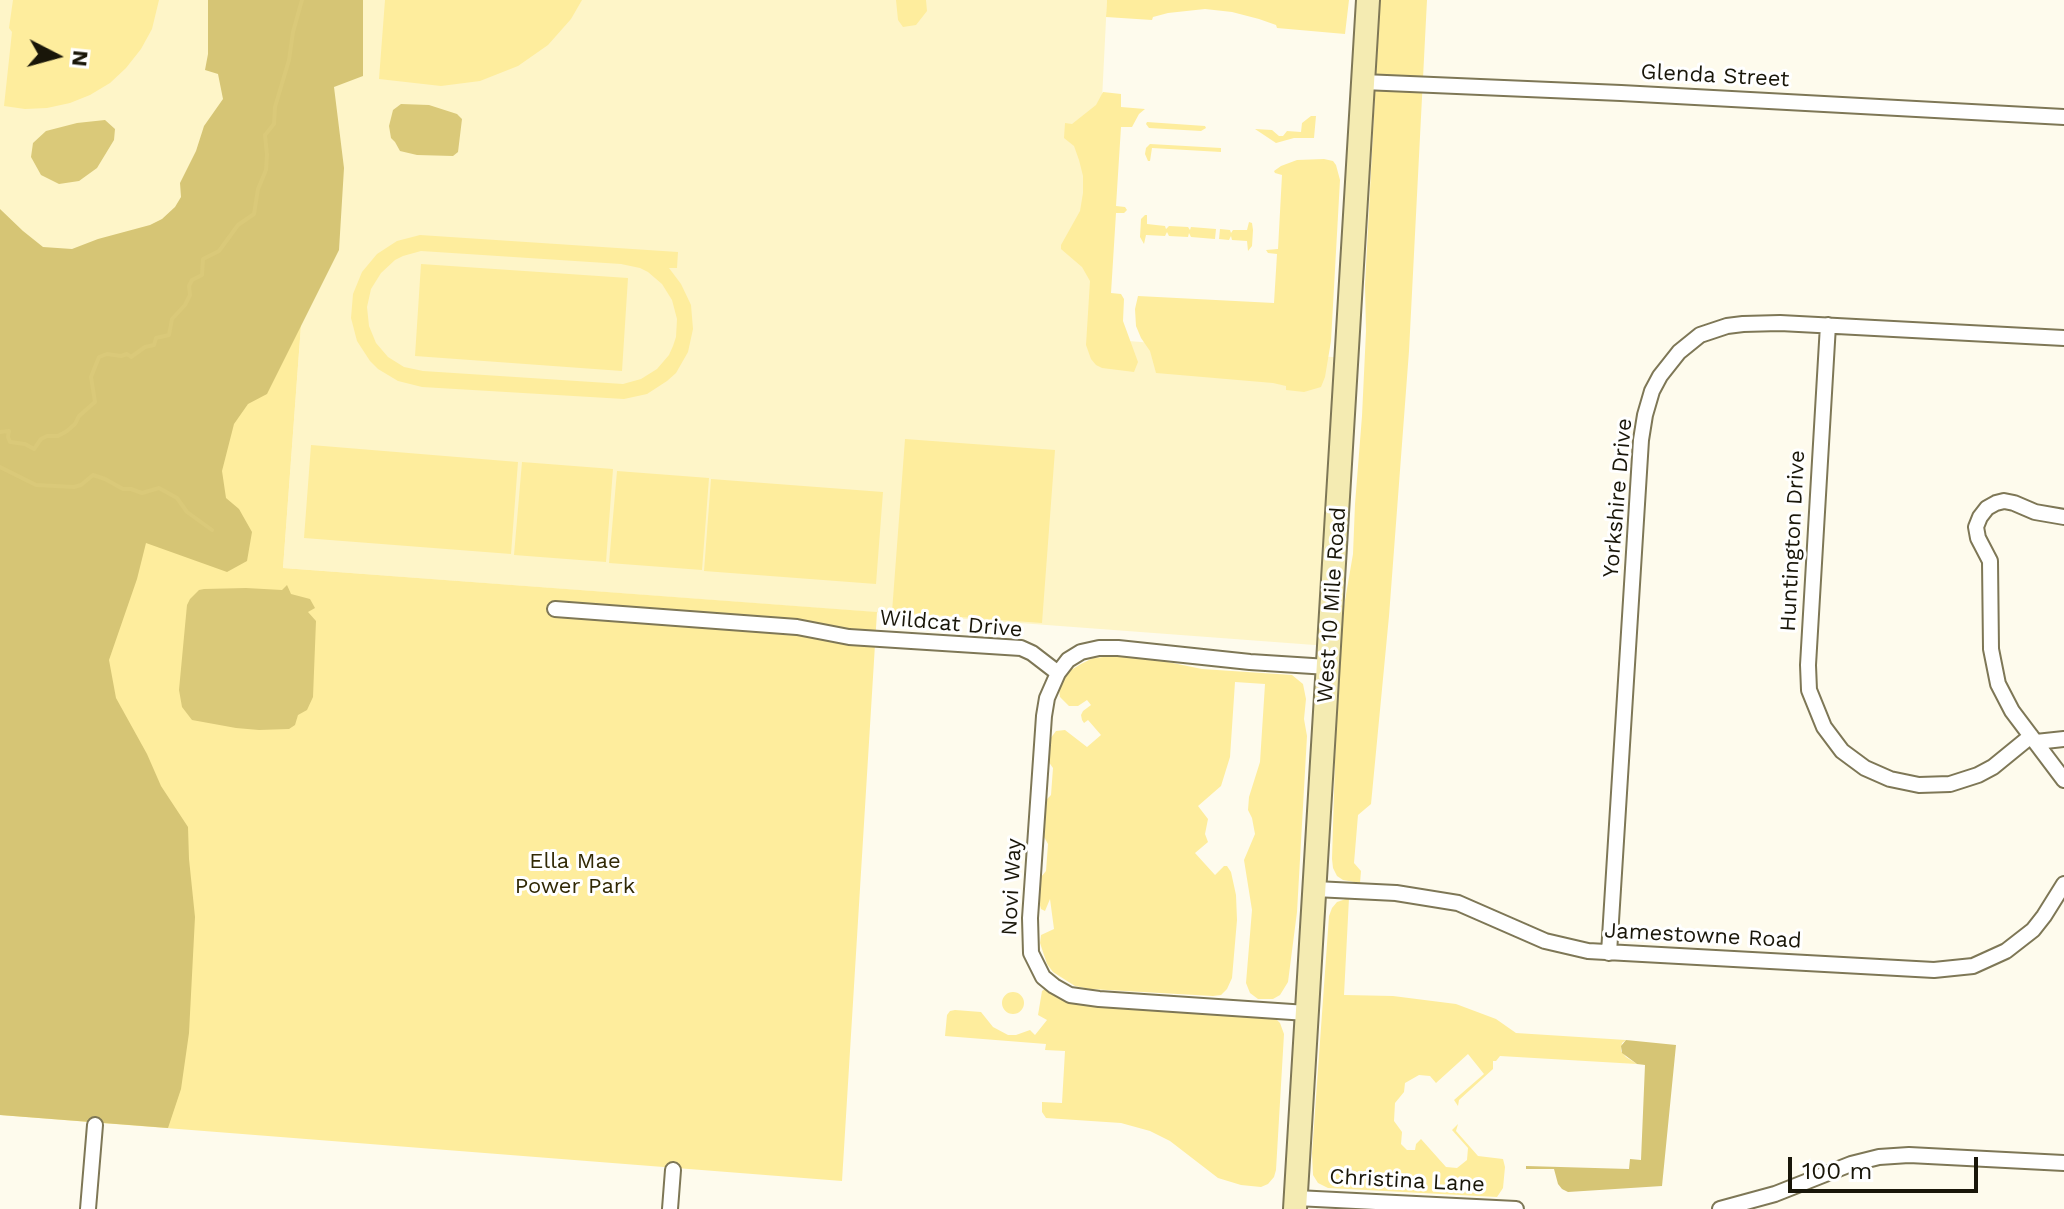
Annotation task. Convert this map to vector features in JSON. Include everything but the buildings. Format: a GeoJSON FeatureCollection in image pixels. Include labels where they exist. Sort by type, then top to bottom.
{"type":"FeatureCollection","features":[{"type":"Feature","properties":{"kind":"main road","name":"West 10 Mile Road"},"geometry":{"type":"LineString","coordinates":[[1295,1203],[1368,0]]}},
{"type":"Feature","properties":{"kind":"street","name":"Glenda Street"},"geometry":{"type":"LineString","coordinates":[[1363,82],[2064,117]]}},
{"type":"Feature","properties":{"kind":"street","name":"Yorkshire Drive"},"geometry":{"type":"LineString","coordinates":[[1609,953],[1641,440],[1652,391],[1660,376],[1679,352],[1700,335],[1727,326],[1761,322],[2064,338]]}},
{"type":"Feature","properties":{"kind":"street","name":"Huntington Drive"},"geometry":{"type":"LineString","coordinates":[[1828,325],[1808,665],[1809,690],[1816,711],[1842,751],[1865,768],[1890,779],[1919,785],[1950,784],[1978,775],[2034,739]]}},
{"type":"Feature","properties":{"kind":"street"},"geometry":{"type":"LineString","coordinates":[[2064,517],[2035,512],[2004,501],[1987,508],[1976,527],[1990,561],[1991,649],[1995,674],[2012,711],[2064,780]]}},
{"type":"Feature","properties":{"kind":"street","name":"Wildcat Drive"},"geometry":{"type":"LineString","coordinates":[[555,609],[797,627],[849,637],[1021,648],[1058,673]]}},
{"type":"Feature","properties":{"kind":"street"},"geometry":{"type":"LineString","coordinates":[[1058,673],[1068,660],[1081,652],[1099,648],[1328,667]]}},
{"type":"Feature","properties":{"kind":"street","name":"Novi Way"},"geometry":{"type":"LineString","coordinates":[[1058,673],[1047,698],[1044,716],[1030,918],[1031,953],[1043,977],[1070,995],[1084,998],[1307,1013]]}},
{"type":"Feature","properties":{"kind":"street"},"geometry":{"type":"LineString","coordinates":[[2034,739],[2064,739]]}},
{"type":"Feature","properties":{"kind":"street","name":"Jamestowne Road"},"geometry":{"type":"LineString","coordinates":[[1315,889],[1396,893],[1444,900],[1468,907],[1555,945],[1577,950],[1882,968],[1954,969],[1973,966],[2013,947],[2060,902],[2064,884]]}},
{"type":"Feature","properties":{"kind":"street"},"geometry":{"type":"LineString","coordinates":[[88,1209],[95,1125]]}},
{"type":"Feature","properties":{"kind":"street"},"geometry":{"type":"LineString","coordinates":[[1720,1209],[1775,1194],[1851,1164],[1879,1157],[1909,1155],[2064,1163]]}},
{"type":"Feature","properties":{"kind":"street"},"geometry":{"type":"LineString","coordinates":[[670,1209],[673,1170]]}},
{"type":"Feature","properties":{"kind":"street","name":"Christina Lane"},"geometry":{"type":"LineString","coordinates":[[1295,1203],[1516,1209]]}},
{"type":"Feature","properties":{"kind":"shaded area"},"geometry":{"type":"Polygon","coordinates":[[[0,0],[1107,0],[1090,338],[1345,358],[1328,646],[283,568],[301,325],[0,295],[0,0]]]}},
{"type":"Feature","properties":{"kind":"shaded area"},"geometry":{"type":"Polygon","coordinates":[[[208,0],[363,0],[363,76],[334,87],[344,168],[339,250],[267,394],[248,404],[234,424],[222,471],[226,498],[239,509],[252,532],[247,561],[227,572],[146,543],[109,660],[116,698],[161,786],[188,827],[195,917],[189,1033],[181,1089],[168,1128],[0,1115],[0,209],[43,247],[72,249],[150,225],[175,207],[181,197],[180,183],[204,126],[223,99],[218,74],[205,70],[208,0]]]}},
{"type":"Feature","properties":{"kind":"shaded area"},"geometry":{"type":"Polygon","coordinates":[[[401,104],[429,105],[457,114],[462,119],[458,152],[453,156],[400,151],[391,138],[389,126],[393,110],[401,104]]]}},
{"type":"Feature","properties":{"kind":"shaded area"},"geometry":{"type":"Polygon","coordinates":[[[105,120],[115,129],[114,140],[97,168],[79,181],[59,184],[41,175],[31,157],[33,143],[46,131],[105,120]]]}},
{"type":"Feature","properties":{"kind":"shaded area"},"geometry":{"type":"Polygon","coordinates":[[[287,585],[291,594],[310,599],[315,608],[308,612],[316,621],[313,697],[307,710],[298,715],[295,725],[289,729],[236,728],[192,720],[182,707],[179,690],[190,599],[204,589],[282,590],[287,585]]]}},
{"type":"Feature","properties":{"kind":"shaded area"},"geometry":{"type":"Polygon","coordinates":[[[1626,1040],[1676,1045],[1662,1186],[1568,1192],[1558,1184],[1554,1169],[1526,1169],[1526,1166],[1629,1169],[1630,1159],[1641,1160],[1645,1065],[1637,1064],[1622,1053],[1621,1046],[1626,1040]]]}},
{"type":"Feature","properties":{"kind":"green space"},"geometry":{"type":"Polygon","coordinates":[[[13,0],[159,0],[152,29],[141,49],[110,83],[70,103],[25,109],[4,106],[13,0]]]}},
{"type":"Feature","properties":{"kind":"green space"},"geometry":{"type":"Polygon","coordinates":[[[385,0],[582,0],[571,19],[548,45],[518,66],[480,81],[441,86],[379,79],[385,0]]]}},
{"type":"Feature","properties":{"kind":"green space"},"geometry":{"type":"Polygon","coordinates":[[[896,0],[926,0],[927,11],[916,25],[903,27],[898,20],[896,0]]]}},
{"type":"Feature","properties":{"kind":"green space"},"geometry":{"type":"Polygon","coordinates":[[[1107,0],[1349,0],[1345,34],[1277,28],[1259,19],[1205,9],[1168,13],[1152,20],[1106,17],[1107,0]]]}},
{"type":"Feature","properties":{"kind":"green space"},"geometry":{"type":"Polygon","coordinates":[[[1380,0],[1427,0],[1409,351],[1389,616],[1371,804],[1358,815],[1354,863],[1361,871],[1360,883],[1337,876],[1332,859],[1337,693],[1343,612],[1353,554],[1362,416],[1365,285],[1380,0]]]}},
{"type":"Feature","properties":{"kind":"green space"},"geometry":{"type":"Polygon","coordinates":[[[1103,92],[1121,94],[1121,107],[1145,109],[1132,127],[1121,127],[1116,206],[1127,210],[1116,213],[1111,293],[1121,294],[1124,299],[1123,321],[1138,362],[1134,372],[1102,368],[1091,359],[1086,345],[1090,281],[1082,267],[1061,249],[1080,211],[1083,193],[1079,160],[1074,146],[1064,138],[1065,123],[1072,124],[1096,105],[1103,92]]]}},
{"type":"Feature","properties":{"kind":"green space"},"geometry":{"type":"Polygon","coordinates":[[[1316,116],[1314,138],[1294,138],[1276,143],[1255,129],[1272,130],[1279,136],[1287,131],[1301,132],[1302,123],[1316,116]]]}},
{"type":"Feature","properties":{"kind":"green space"},"geometry":{"type":"Polygon","coordinates":[[[1147,122],[1206,128],[1201,131],[1149,128],[1147,122]]]}},
{"type":"Feature","properties":{"kind":"green space"},"geometry":{"type":"Polygon","coordinates":[[[1150,144],[1221,148],[1221,152],[1152,148],[1148,161],[1145,154],[1150,144]]]}},
{"type":"Feature","properties":{"kind":"green space"},"geometry":{"type":"Polygon","coordinates":[[[1297,160],[1333,161],[1340,180],[1331,341],[1321,387],[1304,392],[1286,390],[1286,386],[1273,383],[1156,373],[1150,351],[1136,326],[1138,296],[1274,303],[1277,254],[1266,250],[1278,249],[1282,175],[1274,171],[1297,160]]]}},
{"type":"Feature","properties":{"kind":"green space"},"geometry":{"type":"Polygon","coordinates":[[[1145,215],[1147,224],[1165,226],[1166,229],[1169,226],[1188,227],[1190,230],[1191,227],[1216,229],[1215,239],[1191,237],[1189,233],[1188,237],[1169,236],[1167,232],[1165,236],[1146,235],[1144,244],[1140,237],[1141,219],[1145,215]]]}},
{"type":"Feature","properties":{"kind":"green space"},"geometry":{"type":"Polygon","coordinates":[[[1249,222],[1253,230],[1252,246],[1248,251],[1247,241],[1232,240],[1231,236],[1229,240],[1219,239],[1220,229],[1230,230],[1231,233],[1233,230],[1247,230],[1249,222]]]}},
{"type":"Feature","properties":{"kind":"green space"},"geometry":{"type":"Polygon","coordinates":[[[420,235],[678,252],[677,268],[669,268],[691,305],[693,329],[688,352],[676,373],[667,381],[647,394],[624,399],[422,387],[398,381],[370,361],[357,341],[351,318],[353,294],[362,272],[377,254],[397,241],[420,235]],[[421,251],[395,260],[381,273],[371,289],[367,307],[369,326],[376,343],[388,357],[404,367],[423,371],[623,384],[641,379],[657,369],[669,355],[676,337],[677,319],[672,300],[662,284],[640,268],[621,264],[421,251]]]}},
{"type":"Feature","properties":{"kind":"green space"},"geometry":{"type":"Polygon","coordinates":[[[421,264],[628,278],[622,371],[415,356],[421,264]]]}},
{"type":"Feature","properties":{"kind":"green space","name":"Ella Mae Power Park"},"geometry":{"type":"Polygon","coordinates":[[[0,295],[301,325],[283,568],[877,612],[842,1181],[0,1115],[0,295]]]}},
{"type":"Feature","properties":{"kind":"green space"},"geometry":{"type":"Polygon","coordinates":[[[905,439],[1055,450],[1042,623],[892,612],[905,439]]]}},
{"type":"Feature","properties":{"kind":"green space"},"geometry":{"type":"Polygon","coordinates":[[[311,445],[518,462],[511,554],[304,538],[311,445]]]}},
{"type":"Feature","properties":{"kind":"green space"},"geometry":{"type":"Polygon","coordinates":[[[522,462],[613,469],[606,562],[514,555],[522,462]]]}},
{"type":"Feature","properties":{"kind":"green space"},"geometry":{"type":"Polygon","coordinates":[[[617,471],[709,478],[702,570],[609,563],[617,471]]]}},
{"type":"Feature","properties":{"kind":"green space"},"geometry":{"type":"Polygon","coordinates":[[[711,479],[883,492],[876,584],[704,571],[711,479]]]}},
{"type":"Feature","properties":{"kind":"green space"},"geometry":{"type":"Polygon","coordinates":[[[1114,656],[1158,660],[1202,669],[1292,675],[1303,684],[1307,736],[1297,912],[1288,982],[1280,995],[1273,999],[1258,999],[1250,993],[1246,983],[1252,910],[1244,860],[1255,834],[1248,810],[1260,762],[1265,684],[1235,682],[1230,757],[1221,786],[1198,806],[1208,819],[1205,834],[1208,842],[1195,853],[1215,875],[1227,866],[1236,895],[1232,978],[1227,989],[1221,995],[1213,996],[1090,989],[1075,986],[1053,972],[1047,964],[1040,943],[1041,935],[1054,929],[1050,899],[1045,911],[1039,902],[1048,844],[1044,837],[1046,800],[1051,795],[1053,768],[1048,761],[1050,739],[1056,731],[1065,730],[1087,747],[1101,735],[1088,720],[1084,723],[1082,720],[1083,711],[1091,705],[1087,700],[1078,706],[1069,706],[1060,697],[1060,684],[1071,670],[1081,664],[1093,658],[1114,656]]]}},
{"type":"Feature","properties":{"kind":"green space"},"geometry":{"type":"Polygon","coordinates":[[[1349,898],[1344,995],[1393,996],[1456,1004],[1496,1019],[1516,1033],[1626,1040],[1622,1043],[1621,1051],[1637,1064],[1500,1056],[1493,1061],[1493,1069],[1459,1100],[1458,1106],[1454,1100],[1484,1074],[1468,1054],[1436,1083],[1430,1076],[1419,1075],[1405,1083],[1404,1092],[1395,1103],[1394,1121],[1402,1132],[1401,1144],[1407,1150],[1415,1150],[1421,1139],[1446,1167],[1457,1168],[1467,1160],[1468,1148],[1452,1130],[1458,1124],[1456,1131],[1478,1156],[1503,1159],[1503,1188],[1497,1197],[1328,1188],[1318,1183],[1313,1175],[1329,916],[1337,902],[1349,898]]]}},
{"type":"Feature","properties":{"kind":"green space"},"geometry":{"type":"Polygon","coordinates":[[[1046,988],[1087,1005],[1268,1016],[1276,1019],[1284,1034],[1274,1177],[1261,1187],[1241,1185],[1218,1178],[1170,1141],[1150,1131],[1121,1123],[1046,1118],[1042,1112],[1042,1102],[1062,1103],[1065,1051],[1045,1050],[1046,1044],[945,1036],[947,1015],[955,1010],[981,1012],[993,1027],[1008,1035],[1030,1030],[1035,1035],[1047,1020],[1038,1015],[1042,991],[1046,988]]]}},
{"type":"Feature","properties":{"kind":"green space"},"geometry":{"type":"Polygon","coordinates":[[[1013,992],[1021,995],[1024,1003],[1021,1011],[1013,1014],[1005,1011],[1002,1003],[1005,995],[1013,992]]]}},
{"type":"Feature","properties":{"kind":"waterway"},"geometry":{"type":"LineString","coordinates":[[0,432],[9,431],[10,442],[34,449],[41,439],[67,431],[95,402],[91,377],[99,357],[107,354],[127,354],[131,357],[154,345],[156,338],[169,335],[172,319],[190,295],[192,280],[202,275],[203,259],[219,251],[238,225],[254,214],[258,189],[266,170],[265,135],[274,124],[275,107],[302,0]]}},
{"type":"Feature","properties":{"kind":"waterway"},"geometry":{"type":"LineString","coordinates":[[0,467],[36,485],[74,487],[93,475],[123,489],[142,493],[159,488],[177,498],[187,512],[212,530]]}}]}
